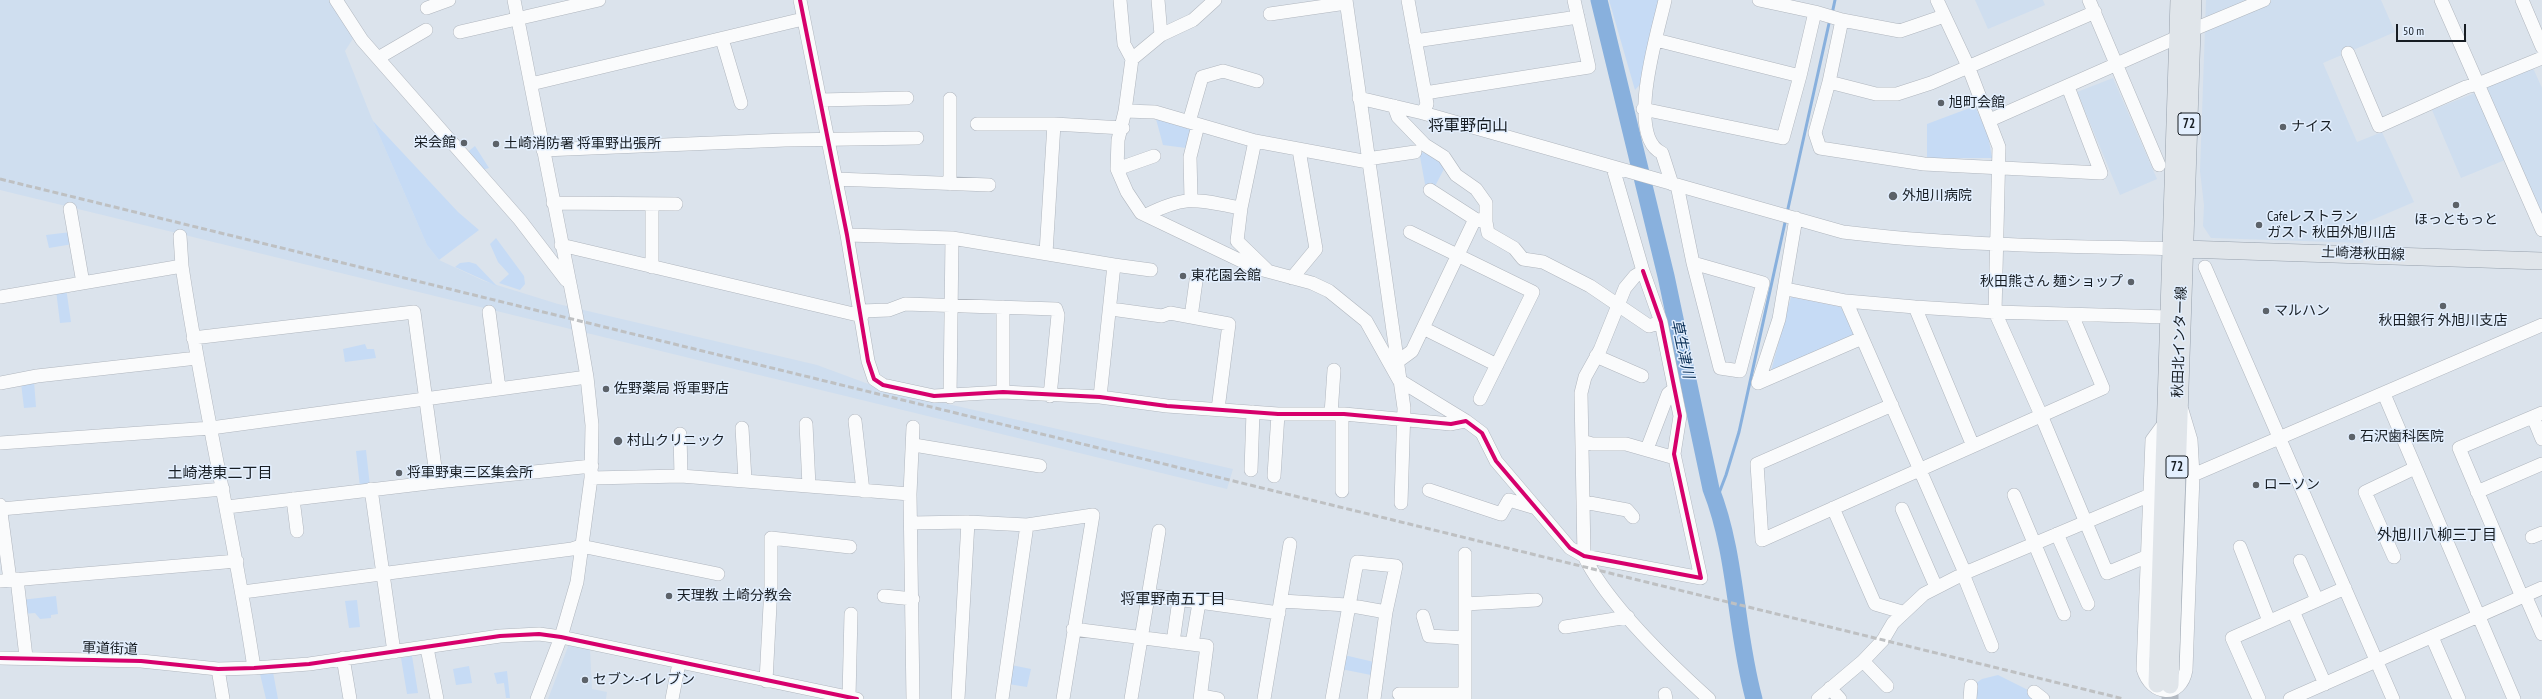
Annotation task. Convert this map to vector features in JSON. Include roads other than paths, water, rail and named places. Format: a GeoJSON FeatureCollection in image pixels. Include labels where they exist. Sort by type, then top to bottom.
{"type":"FeatureCollection","features":[{"type":"Feature","properties":{"kind":"main road","name":"秋田北インター線"},"geometry":{"type":"LineString","coordinates":[[2179,0],[2185,33]]}},
{"type":"Feature","properties":{"kind":"main road","name":"秋田北インター線"},"geometry":{"type":"LineString","coordinates":[[2177,249],[2168,317],[2164,684],[2184,439],[2179,400],[2177,249],[2185,33],[2193,0]]}},
{"type":"Feature","properties":{"kind":"main road","name":"土崎港秋田線"},"geometry":{"type":"LineString","coordinates":[[2177,249],[2542,261]]}},
{"type":"Feature","properties":{"kind":"street"},"geometry":{"type":"LineString","coordinates":[[336,0],[350,23],[378,58],[520,220],[569,283]]}},
{"type":"Feature","properties":{"kind":"street"},"geometry":{"type":"LineString","coordinates":[[427,8],[449,0]]}},
{"type":"Feature","properties":{"kind":"street"},"geometry":{"type":"LineString","coordinates":[[514,0],[587,377],[592,425],[592,472],[577,582],[561,637],[537,699]]}},
{"type":"Feature","properties":{"kind":"street"},"geometry":{"type":"LineString","coordinates":[[460,32],[599,0]]}},
{"type":"Feature","properties":{"kind":"street"},"geometry":{"type":"LineString","coordinates":[[800,0],[847,235],[868,361],[874,379],[883,385],[906,392],[950,397],[1003,392],[1050,396],[1100,397],[1278,414],[1336,414],[1451,424],[1466,421]]}},
{"type":"Feature","properties":{"kind":"street"},"geometry":{"type":"LineString","coordinates":[[1120,0],[1124,44],[1132,59],[1126,111],[1123,128],[1118,140],[1117,169],[1127,192],[1141,212],[1256,268],[1312,283],[1329,291],[1366,321],[1400,380],[1466,421],[1482,433],[1496,461],[1570,548],[1584,556],[1701,578],[1675,458],[1680,416],[1661,322],[1643,271],[1618,169]]}},
{"type":"Feature","properties":{"kind":"street"},"geometry":{"type":"LineString","coordinates":[[1158,0],[1161,35]]}},
{"type":"Feature","properties":{"kind":"street"},"geometry":{"type":"LineString","coordinates":[[1408,0],[1427,104],[1424,113]]}},
{"type":"Feature","properties":{"kind":"street"},"geometry":{"type":"LineString","coordinates":[[1425,93],[1589,67],[1574,0]]}},
{"type":"Feature","properties":{"kind":"street"},"geometry":{"type":"LineString","coordinates":[[1665,0],[1643,109],[1650,145],[1654,150],[1662,153],[1672,184],[1720,368],[1740,371],[1764,283],[1693,263]]}},
{"type":"Feature","properties":{"kind":"street"},"geometry":{"type":"LineString","coordinates":[[1759,0],[1900,31],[1944,16]]}},
{"type":"Feature","properties":{"kind":"street"},"geometry":{"type":"LineString","coordinates":[[1937,0],[1968,66],[1990,120],[1999,147],[2000,168],[1996,244],[1995,312],[2041,415],[2107,573],[2148,556]]}},
{"type":"Feature","properties":{"kind":"street"},"geometry":{"type":"LineString","coordinates":[[1990,120],[2068,87],[2185,33],[2264,0]]}},
{"type":"Feature","properties":{"kind":"street"},"geometry":{"type":"LineString","coordinates":[[2441,0],[2542,230]]}},
{"type":"Feature","properties":{"kind":"street"},"geometry":{"type":"LineString","coordinates":[[2522,0],[2542,47]]}},
{"type":"Feature","properties":{"kind":"street"},"geometry":{"type":"LineString","coordinates":[[1132,59],[1161,35],[1193,20],[1211,2]]}},
{"type":"Feature","properties":{"kind":"street"},"geometry":{"type":"LineString","coordinates":[[1270,14],[1346,2],[1400,380],[1404,420],[1401,503]]}},
{"type":"Feature","properties":{"kind":"street"},"geometry":{"type":"LineString","coordinates":[[1829,82],[1876,94],[1897,94],[1931,83],[2092,6],[2159,165]]}},
{"type":"Feature","properties":{"kind":"street"},"geometry":{"type":"LineString","coordinates":[[1643,109],[1783,138],[1800,76],[1830,16]]}},
{"type":"Feature","properties":{"kind":"street"},"geometry":{"type":"LineString","coordinates":[[1830,16],[1829,82],[1815,133],[1820,148],[1924,164],[2101,173],[2068,87]]}},
{"type":"Feature","properties":{"kind":"street"},"geometry":{"type":"LineString","coordinates":[[1415,41],[1578,17]]}},
{"type":"Feature","properties":{"kind":"street"},"geometry":{"type":"LineString","coordinates":[[531,84],[803,19]]}},
{"type":"Feature","properties":{"kind":"street"},"geometry":{"type":"LineString","coordinates":[[378,58],[426,30]]}},
{"type":"Feature","properties":{"kind":"street"},"geometry":{"type":"LineString","coordinates":[[722,39],[740,103]]}},
{"type":"Feature","properties":{"kind":"street"},"geometry":{"type":"LineString","coordinates":[[1656,40],[1800,76]]}},
{"type":"Feature","properties":{"kind":"street"},"geometry":{"type":"LineString","coordinates":[[2348,53],[2379,126],[2466,87],[2478,84],[2542,58]]}},
{"type":"Feature","properties":{"kind":"street"},"geometry":{"type":"LineString","coordinates":[[1191,198],[1190,157],[1202,77],[1223,71],[1257,81]]}},
{"type":"Feature","properties":{"kind":"street"},"geometry":{"type":"LineString","coordinates":[[820,100],[907,98]]}},
{"type":"Feature","properties":{"kind":"street"},"geometry":{"type":"LineString","coordinates":[[1359,98],[1424,113],[1843,232],[1906,240],[2177,249]]}},
{"type":"Feature","properties":{"kind":"street"},"geometry":{"type":"LineString","coordinates":[[950,99],[950,184]]}},
{"type":"Feature","properties":{"kind":"street"},"geometry":{"type":"LineString","coordinates":[[1394,106],[1398,117],[1425,146],[1444,157],[1456,175],[1476,189],[1486,203],[1481,221],[1458,255],[1412,350],[1397,362]]}},
{"type":"Feature","properties":{"kind":"street"},"geometry":{"type":"LineString","coordinates":[[1126,111],[1155,112],[1254,141],[1368,161],[1415,152]]}},
{"type":"Feature","properties":{"kind":"street"},"geometry":{"type":"LineString","coordinates":[[977,124],[1054,124],[1123,128]]}},
{"type":"Feature","properties":{"kind":"street"},"geometry":{"type":"LineString","coordinates":[[1046,253],[1054,124]]}},
{"type":"Feature","properties":{"kind":"street"},"geometry":{"type":"LineString","coordinates":[[543,150],[828,139],[917,138]]}},
{"type":"Feature","properties":{"kind":"street"},"geometry":{"type":"LineString","coordinates":[[1254,141],[1241,208],[1237,241],[1270,272]]}},
{"type":"Feature","properties":{"kind":"street"},"geometry":{"type":"LineString","coordinates":[[1292,278],[1316,249],[1299,150]]}},
{"type":"Feature","properties":{"kind":"street"},"geometry":{"type":"LineString","coordinates":[[1117,169],[1154,156]]}},
{"type":"Feature","properties":{"kind":"street"},"geometry":{"type":"LineString","coordinates":[[836,179],[989,185]]}},
{"type":"Feature","properties":{"kind":"street"},"geometry":{"type":"LineString","coordinates":[[1430,190],[1481,221],[1488,232],[1514,248],[1523,259],[1543,262],[1590,286],[1649,326],[1661,322]]}},
{"type":"Feature","properties":{"kind":"street"},"geometry":{"type":"LineString","coordinates":[[1146,215],[1168,204],[1191,198],[1241,208]]}},
{"type":"Feature","properties":{"kind":"street"},"geometry":{"type":"LineString","coordinates":[[553,203],[676,204]]}},
{"type":"Feature","properties":{"kind":"street"},"geometry":{"type":"LineString","coordinates":[[652,204],[652,267]]}},
{"type":"Feature","properties":{"kind":"street"},"geometry":{"type":"LineString","coordinates":[[70,209],[83,283]]}},
{"type":"Feature","properties":{"kind":"street"},"geometry":{"type":"LineString","coordinates":[[1790,216],[1786,289],[1779,319],[1758,383],[1862,338]]}},
{"type":"Feature","properties":{"kind":"street"},"geometry":{"type":"LineString","coordinates":[[1410,232],[1533,292],[1480,400]]}},
{"type":"Feature","properties":{"kind":"street"},"geometry":{"type":"LineString","coordinates":[[847,235],[952,238],[1151,270]]}},
{"type":"Feature","properties":{"kind":"street"},"geometry":{"type":"LineString","coordinates":[[180,236],[182,266],[193,338],[243,592],[254,668]]}},
{"type":"Feature","properties":{"kind":"street"},"geometry":{"type":"LineString","coordinates":[[950,397],[952,238]]}},
{"type":"Feature","properties":{"kind":"street"},"geometry":{"type":"LineString","coordinates":[[561,245],[652,267],[861,313],[889,310],[904,304],[1056,309],[1058,315],[1050,396]]}},
{"type":"Feature","properties":{"kind":"street"},"geometry":{"type":"LineString","coordinates":[[1100,397],[1111,309],[1114,265]]}},
{"type":"Feature","properties":{"kind":"street"},"geometry":{"type":"LineString","coordinates":[[0,294],[83,283],[182,266]]}},
{"type":"Feature","properties":{"kind":"street"},"geometry":{"type":"LineString","coordinates":[[2205,267],[2393,699]]}},
{"type":"Feature","properties":{"kind":"street"},"geometry":{"type":"LineString","coordinates":[[1643,271],[1635,276],[1626,288],[1596,356],[1585,377],[1581,393],[1584,556],[1596,579],[1628,616],[1678,671],[1710,699]]}},
{"type":"Feature","properties":{"kind":"street"},"geometry":{"type":"LineString","coordinates":[[1191,317],[1196,281]]}},
{"type":"Feature","properties":{"kind":"street"},"geometry":{"type":"LineString","coordinates":[[1786,289],[1846,301],[1915,307],[1995,312],[2168,317]]}},
{"type":"Feature","properties":{"kind":"street"},"geometry":{"type":"LineString","coordinates":[[1846,301],[1964,573],[1992,646]]}},
{"type":"Feature","properties":{"kind":"street"},"geometry":{"type":"LineString","coordinates":[[1003,307],[1003,392]]}},
{"type":"Feature","properties":{"kind":"street"},"geometry":{"type":"LineString","coordinates":[[1915,307],[1973,446]]}},
{"type":"Feature","properties":{"kind":"street"},"geometry":{"type":"LineString","coordinates":[[1111,309],[1162,316],[1170,313],[1229,324],[1218,409]]}},
{"type":"Feature","properties":{"kind":"street"},"geometry":{"type":"LineString","coordinates":[[193,338],[414,312],[437,482]]}},
{"type":"Feature","properties":{"kind":"street"},"geometry":{"type":"LineString","coordinates":[[489,312],[499,388]]}},
{"type":"Feature","properties":{"kind":"street"},"geometry":{"type":"LineString","coordinates":[[1892,405],[1757,464],[1762,540],[2103,388],[2072,315]]}},
{"type":"Feature","properties":{"kind":"street"},"geometry":{"type":"LineString","coordinates":[[2193,475],[2542,325]]}},
{"type":"Feature","properties":{"kind":"street"},"geometry":{"type":"LineString","coordinates":[[1423,328],[1497,365]]}},
{"type":"Feature","properties":{"kind":"street"},"geometry":{"type":"LineString","coordinates":[[1596,356],[1642,376]]}},
{"type":"Feature","properties":{"kind":"street"},"geometry":{"type":"LineString","coordinates":[[0,383],[37,376],[197,358]]}},
{"type":"Feature","properties":{"kind":"street"},"geometry":{"type":"LineString","coordinates":[[1334,370],[1342,491]]}},
{"type":"Feature","properties":{"kind":"street"},"geometry":{"type":"LineString","coordinates":[[0,443],[211,428],[587,377]]}},
{"type":"Feature","properties":{"kind":"street"},"geometry":{"type":"LineString","coordinates":[[1647,449],[1668,394],[1674,389]]}},
{"type":"Feature","properties":{"kind":"street"},"geometry":{"type":"LineString","coordinates":[[2384,394],[2514,699]]}},
{"type":"Feature","properties":{"kind":"street"},"geometry":{"type":"LineString","coordinates":[[1250,470],[1253,412]]}},
{"type":"Feature","properties":{"kind":"street"},"geometry":{"type":"LineString","coordinates":[[1274,476],[1278,414]]}},
{"type":"Feature","properties":{"kind":"street"},"geometry":{"type":"LineString","coordinates":[[2542,439],[2538,415],[2459,448],[2477,492],[2542,634]]}},
{"type":"Feature","properties":{"kind":"street"},"geometry":{"type":"LineString","coordinates":[[855,421],[863,491]]}},
{"type":"Feature","properties":{"kind":"street"},"geometry":{"type":"LineString","coordinates":[[2166,421],[2152,440],[2143,669],[2146,679],[2153,688],[2166,692],[2175,690],[2182,684],[2186,670],[2193,475],[2184,439]]}},
{"type":"Feature","properties":{"kind":"street"},"geometry":{"type":"LineString","coordinates":[[806,424],[809,486]]}},
{"type":"Feature","properties":{"kind":"street"},"geometry":{"type":"LineString","coordinates":[[912,699],[913,599],[910,494],[914,445],[913,427]]}},
{"type":"Feature","properties":{"kind":"street"},"geometry":{"type":"LineString","coordinates":[[742,428],[745,480]]}},
{"type":"Feature","properties":{"kind":"street"},"geometry":{"type":"LineString","coordinates":[[680,434],[681,476]]}},
{"type":"Feature","properties":{"kind":"street"},"geometry":{"type":"LineString","coordinates":[[1582,441],[1592,444],[1626,444],[1675,458]]}},
{"type":"Feature","properties":{"kind":"street"},"geometry":{"type":"LineString","coordinates":[[914,445],[1040,466]]}},
{"type":"Feature","properties":{"kind":"street"},"geometry":{"type":"LineString","coordinates":[[2477,492],[2542,464]]}},
{"type":"Feature","properties":{"kind":"street"},"geometry":{"type":"LineString","coordinates":[[2394,557],[2365,492],[2415,468]]}},
{"type":"Feature","properties":{"kind":"street"},"geometry":{"type":"LineString","coordinates":[[227,507],[437,482],[592,472],[745,480],[910,494]]}},
{"type":"Feature","properties":{"kind":"street"},"geometry":{"type":"LineString","coordinates":[[26,657],[9,580],[0,507],[223,489]]}},
{"type":"Feature","properties":{"kind":"street"},"geometry":{"type":"LineString","coordinates":[[371,489],[394,652]]}},
{"type":"Feature","properties":{"kind":"street"},"geometry":{"type":"LineString","coordinates":[[1429,490],[1501,514],[1509,500],[1536,508]]}},
{"type":"Feature","properties":{"kind":"street"},"geometry":{"type":"LineString","coordinates":[[2014,495],[2064,614]]}},
{"type":"Feature","properties":{"kind":"street"},"geometry":{"type":"LineString","coordinates":[[1818,699],[1863,661],[1883,640],[1902,612],[1924,594],[1964,573],[2150,495]]}},
{"type":"Feature","properties":{"kind":"street"},"geometry":{"type":"LineString","coordinates":[[293,499],[298,531]]}},
{"type":"Feature","properties":{"kind":"street"},"geometry":{"type":"LineString","coordinates":[[1584,502],[1627,510],[1633,517]]}},
{"type":"Feature","properties":{"kind":"street"},"geometry":{"type":"LineString","coordinates":[[1833,508],[1874,604],[1902,612]]}},
{"type":"Feature","properties":{"kind":"street"},"geometry":{"type":"LineString","coordinates":[[1902,509],[1936,587]]}},
{"type":"Feature","properties":{"kind":"street"},"geometry":{"type":"LineString","coordinates":[[912,523],[968,522],[1027,525],[1093,515],[1073,629],[1063,699]]}},
{"type":"Feature","properties":{"kind":"street"},"geometry":{"type":"LineString","coordinates":[[958,699],[968,522]]}},
{"type":"Feature","properties":{"kind":"street"},"geometry":{"type":"LineString","coordinates":[[1002,699],[1027,525]]}},
{"type":"Feature","properties":{"kind":"street"},"geometry":{"type":"LineString","coordinates":[[1131,699],[1159,531]]}},
{"type":"Feature","properties":{"kind":"street"},"geometry":{"type":"LineString","coordinates":[[2057,534],[2088,604]]}},
{"type":"Feature","properties":{"kind":"street"},"geometry":{"type":"LineString","coordinates":[[766,681],[771,586],[771,538],[850,546]]}},
{"type":"Feature","properties":{"kind":"street"},"geometry":{"type":"LineString","coordinates":[[1264,699],[1290,544]]}},
{"type":"Feature","properties":{"kind":"street"},"geometry":{"type":"LineString","coordinates":[[243,592],[384,575],[581,546],[718,574]]}},
{"type":"Feature","properties":{"kind":"street"},"geometry":{"type":"LineString","coordinates":[[2240,547],[2269,621]]}},
{"type":"Feature","properties":{"kind":"street"},"geometry":{"type":"LineString","coordinates":[[1399,694],[1465,697],[1466,554]]}},
{"type":"Feature","properties":{"kind":"street"},"geometry":{"type":"LineString","coordinates":[[9,580],[237,561]]}},
{"type":"Feature","properties":{"kind":"street"},"geometry":{"type":"LineString","coordinates":[[2300,561],[2317,600]]}},
{"type":"Feature","properties":{"kind":"street"},"geometry":{"type":"LineString","coordinates":[[1332,699],[1347,605],[1357,562],[1396,566],[1386,612],[1374,699]]}},
{"type":"Feature","properties":{"kind":"street"},"geometry":{"type":"LineString","coordinates":[[2259,699],[2232,638],[2345,588]]}},
{"type":"Feature","properties":{"kind":"street"},"geometry":{"type":"LineString","coordinates":[[2290,699],[2542,588]]}},
{"type":"Feature","properties":{"kind":"street"},"geometry":{"type":"LineString","coordinates":[[1148,595],[1199,603],[1280,607],[1347,605],[1386,612]]}},
{"type":"Feature","properties":{"kind":"street"},"geometry":{"type":"LineString","coordinates":[[884,596],[913,599]]}},
{"type":"Feature","properties":{"kind":"street"},"geometry":{"type":"LineString","coordinates":[[1173,642],[1179,600]]}},
{"type":"Feature","properties":{"kind":"street"},"geometry":{"type":"LineString","coordinates":[[1465,604],[1536,600]]}},
{"type":"Feature","properties":{"kind":"street"},"geometry":{"type":"LineString","coordinates":[[1192,644],[1199,603]]}},
{"type":"Feature","properties":{"kind":"street"},"geometry":{"type":"LineString","coordinates":[[2293,611],[2325,684]]}},
{"type":"Feature","properties":{"kind":"street"},"geometry":{"type":"LineString","coordinates":[[846,698],[850,614]]}},
{"type":"Feature","properties":{"kind":"street"},"geometry":{"type":"LineString","coordinates":[[1423,616],[1429,636],[1465,638]]}},
{"type":"Feature","properties":{"kind":"street"},"geometry":{"type":"LineString","coordinates":[[1565,627],[1628,616]]}},
{"type":"Feature","properties":{"kind":"street"},"geometry":{"type":"LineString","coordinates":[[1073,629],[1207,646],[1201,698],[1218,699]]}},
{"type":"Feature","properties":{"kind":"street","name":"軍道街道"},"geometry":{"type":"LineString","coordinates":[[0,658],[26,657],[142,661],[218,669],[254,668],[309,664],[343,658],[427,648],[500,636],[539,634],[561,637],[846,698]]}},
{"type":"Feature","properties":{"kind":"street"},"geometry":{"type":"LineString","coordinates":[[2432,637],[2460,699]]}},
{"type":"Feature","properties":{"kind":"street"},"geometry":{"type":"LineString","coordinates":[[427,648],[437,699]]}},
{"type":"Feature","properties":{"kind":"street"},"geometry":{"type":"LineString","coordinates":[[343,658],[350,699]]}},
{"type":"Feature","properties":{"kind":"street"},"geometry":{"type":"LineString","coordinates":[[1863,661],[1887,686]]}},
{"type":"Feature","properties":{"kind":"street"},"geometry":{"type":"LineString","coordinates":[[672,699],[679,663]]}},
{"type":"Feature","properties":{"kind":"street"},"geometry":{"type":"LineString","coordinates":[[218,669],[223,699]]}},
{"type":"Feature","properties":{"kind":"street"},"geometry":{"type":"LineString","coordinates":[[1830,688],[1840,699]]}},
{"type":"Feature","properties":{"kind":"waterway","name":"草生津川"},"geometry":{"type":"LineString","coordinates":[[1599,0],[1666,276],[1711,489],[1720,514],[1726,540],[1743,646],[1754,699]]}},
{"type":"Feature","properties":{"kind":"waterway"},"geometry":{"type":"LineString","coordinates":[[1832,14],[1835,0]]}},
{"type":"Feature","properties":{"kind":"waterway"},"geometry":{"type":"LineString","coordinates":[[1787,213],[1830,19]]}},
{"type":"Feature","properties":{"kind":"waterway"},"geometry":{"type":"LineString","coordinates":[[1716,501],[1726,475],[1739,432],[1786,218]]}},
{"type":"Feature","properties":{"kind":"tunnel"},"geometry":{"type":"LineString","coordinates":[[2170,685],[2170,699]]}},
{"type":"Feature","properties":{"kind":"railway"},"geometry":{"type":"LineString","coordinates":[[0,179],[2124,699]]}},
{"type":"Feature","properties":{"kind":"place","name":"旭町会館"},"geometry":{"type":"Point","coordinates":[1941,103]}},
{"type":"Feature","properties":{"kind":"place","name":"ナイス"},"geometry":{"type":"Point","coordinates":[2283,127]}},
{"type":"Feature","properties":{"kind":"place","name":"栄会館"},"geometry":{"type":"Point","coordinates":[464,143]}},
{"type":"Feature","properties":{"kind":"place","name":"土崎消防署 将軍野出張所"},"geometry":{"type":"Point","coordinates":[496,144]}},
{"type":"Feature","properties":{"kind":"place","name":"外旭川病院"},"geometry":{"type":"Point","coordinates":[1893,196]}},
{"type":"Feature","properties":{"kind":"place","name":"ほっともっと"},"geometry":{"type":"Point","coordinates":[2456,205]}},
{"type":"Feature","properties":{"kind":"place","name":"Cafeレストラン ガスト 秋田外旭川店"},"geometry":{"type":"Point","coordinates":[2259,225]}},
{"type":"Feature","properties":{"kind":"place","name":"東花園会館"},"geometry":{"type":"Point","coordinates":[1183,276]}},
{"type":"Feature","properties":{"kind":"place","name":"秋田熊さん 麺ショップ"},"geometry":{"type":"Point","coordinates":[2131,282]}},
{"type":"Feature","properties":{"kind":"place","name":"秋田銀行 外旭川支店"},"geometry":{"type":"Point","coordinates":[2443,306]}},
{"type":"Feature","properties":{"kind":"place","name":"マルハン"},"geometry":{"type":"Point","coordinates":[2266,311]}},
{"type":"Feature","properties":{"kind":"place","name":"佐野薬局 将軍野店"},"geometry":{"type":"Point","coordinates":[606,389]}},
{"type":"Feature","properties":{"kind":"place","name":"石沢歯科医院"},"geometry":{"type":"Point","coordinates":[2352,437]}},
{"type":"Feature","properties":{"kind":"place","name":"村山クリニック"},"geometry":{"type":"Point","coordinates":[618,441]}},
{"type":"Feature","properties":{"kind":"place","name":"将軍野東三区集会所"},"geometry":{"type":"Point","coordinates":[399,473]}},
{"type":"Feature","properties":{"kind":"place","name":"ローソン"},"geometry":{"type":"Point","coordinates":[2256,485]}},
{"type":"Feature","properties":{"kind":"place","name":"天理教 土崎分教会"},"geometry":{"type":"Point","coordinates":[669,596]}},
{"type":"Feature","properties":{"kind":"place","name":"セブン-イレブン"},"geometry":{"type":"Point","coordinates":[585,680]}},
{"type":"Feature","properties":{"kind":"district","name":"将軍野向山"},"geometry":{"type":"Point","coordinates":[1468,126]}},
{"type":"Feature","properties":{"kind":"district","name":"土崎港東二丁目"},"geometry":{"type":"Point","coordinates":[220,474]}},
{"type":"Feature","properties":{"kind":"district","name":"外旭川八柳三丁目"},"geometry":{"type":"Point","coordinates":[2437,536]}},
{"type":"Feature","properties":{"kind":"district","name":"将軍野南五丁目"},"geometry":{"type":"Point","coordinates":[1173,600]}}]}
